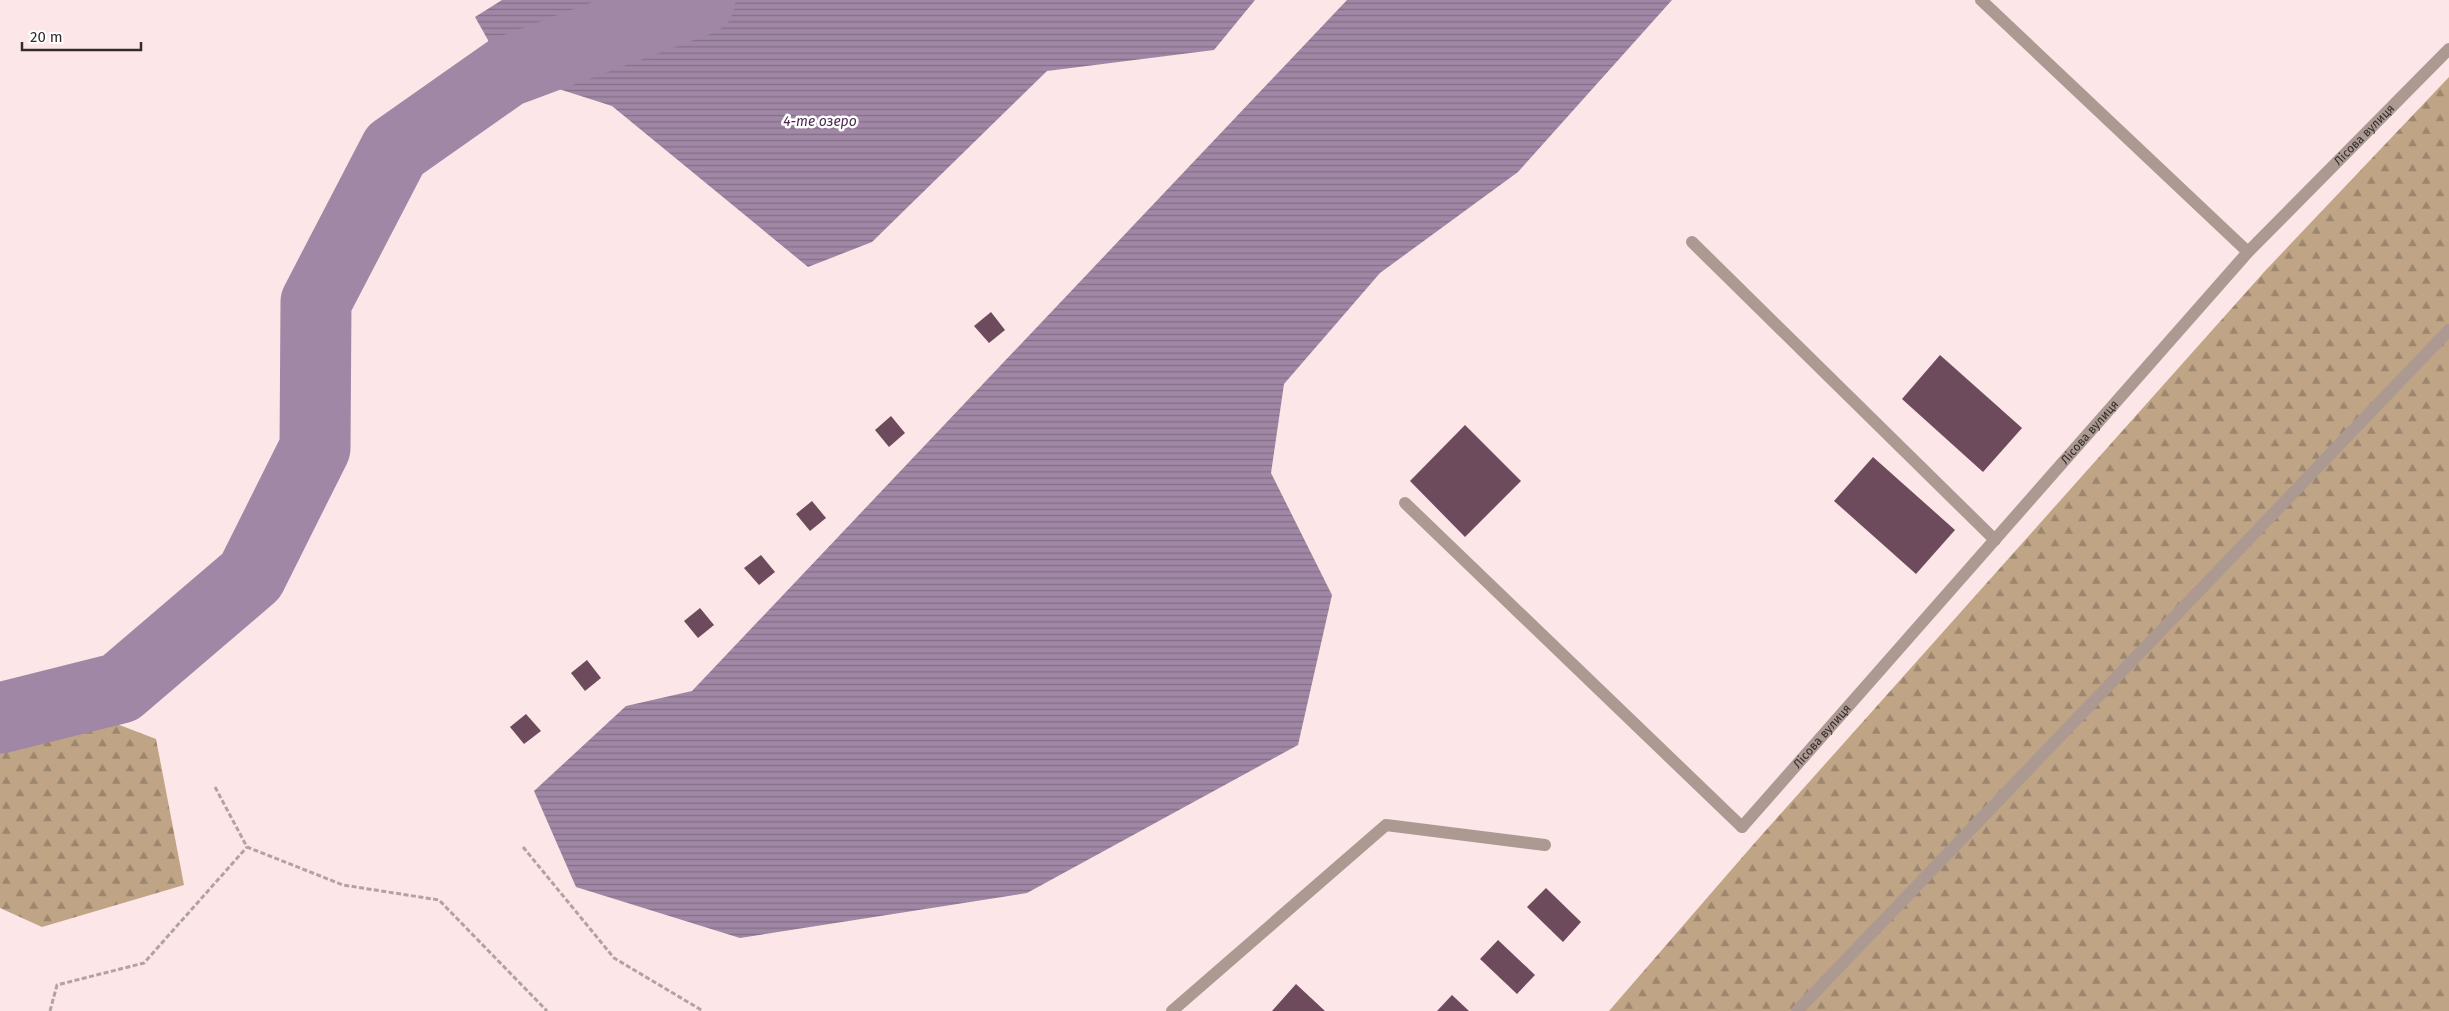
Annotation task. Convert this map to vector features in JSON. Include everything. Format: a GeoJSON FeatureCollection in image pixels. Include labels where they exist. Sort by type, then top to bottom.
{"type":"FeatureCollection","features":[{"type":"Feature","properties":{"kind":"street"},"geometry":{"type":"LineString","coordinates":[[1981,0],[2248,252]]}},
{"type":"Feature","properties":{"kind":"street","name":"Лісова вулиця"},"geometry":{"type":"LineString","coordinates":[[1405,503],[1742,827],[2248,252],[2449,49]]}},
{"type":"Feature","properties":{"kind":"street"},"geometry":{"type":"LineString","coordinates":[[1692,242],[1995,540]]}},
{"type":"Feature","properties":{"kind":"street"},"geometry":{"type":"LineString","coordinates":[[1797,1011],[2449,330]]}},
{"type":"Feature","properties":{"kind":"street"},"geometry":{"type":"LineString","coordinates":[[1172,1011],[1386,825],[1545,845]]}},
{"type":"Feature","properties":{"kind":"path"},"geometry":{"type":"LineString","coordinates":[[215,787],[247,847],[343,885],[439,900],[547,1011]]}},
{"type":"Feature","properties":{"kind":"path"},"geometry":{"type":"LineString","coordinates":[[50,1011],[57,985],[144,963],[247,847]]}},
{"type":"Feature","properties":{"kind":"path"},"geometry":{"type":"LineString","coordinates":[[523,847],[614,958],[702,1011]]}},
{"type":"Feature","properties":{"kind":"green space"},"geometry":{"type":"Polygon","coordinates":[[[2449,77],[2449,1011],[1609,1011],[1752,846],[2265,271],[2449,77]]]}},
{"type":"Feature","properties":{"kind":"green space"},"geometry":{"type":"Polygon","coordinates":[[[109,721],[156,739],[184,885],[42,927],[0,908],[0,753],[109,721]]]}},
{"type":"Feature","properties":{"kind":"water","name":"4-те озеро"},"geometry":{"type":"Polygon","coordinates":[[[502,0],[1255,0],[1214,50],[1047,71],[872,242],[808,267],[612,106],[506,72],[475,17],[502,0]]]}},
{"type":"Feature","properties":{"kind":"water"},"geometry":{"type":"Polygon","coordinates":[[[1347,0],[1672,0],[1518,172],[1380,273],[1284,384],[1271,473],[1332,595],[1298,745],[1027,893],[740,938],[576,887],[534,791],[626,706],[692,691],[1347,0]]]}},
{"type":"Feature","properties":{"kind":"building"},"geometry":{"type":"Polygon","coordinates":[[[991,312],[1005,330],[989,343],[974,326],[991,312]]]}},
{"type":"Feature","properties":{"kind":"building"},"geometry":{"type":"Polygon","coordinates":[[[1940,355],[2022,428],[1983,472],[1902,399],[1940,355]]]}},
{"type":"Feature","properties":{"kind":"building"},"geometry":{"type":"Polygon","coordinates":[[[891,416],[905,433],[889,447],[875,430],[891,416]]]}},
{"type":"Feature","properties":{"kind":"building"},"geometry":{"type":"Polygon","coordinates":[[[1465,425],[1521,481],[1465,537],[1410,481],[1465,425]]]}},
{"type":"Feature","properties":{"kind":"building"},"geometry":{"type":"Polygon","coordinates":[[[1873,457],[1955,530],[1916,574],[1834,501],[1873,457]]]}},
{"type":"Feature","properties":{"kind":"building"},"geometry":{"type":"Polygon","coordinates":[[[812,501],[826,518],[810,531],[796,514],[812,501]]]}},
{"type":"Feature","properties":{"kind":"building"},"geometry":{"type":"Polygon","coordinates":[[[761,555],[775,572],[759,585],[744,568],[761,555]]]}},
{"type":"Feature","properties":{"kind":"building"},"geometry":{"type":"Polygon","coordinates":[[[700,608],[714,625],[698,638],[684,621],[700,608]]]}},
{"type":"Feature","properties":{"kind":"building"},"geometry":{"type":"Polygon","coordinates":[[[587,660],[601,678],[585,691],[571,673],[587,660]]]}},
{"type":"Feature","properties":{"kind":"building"},"geometry":{"type":"Polygon","coordinates":[[[526,714],[541,731],[524,744],[510,727],[526,714]]]}},
{"type":"Feature","properties":{"kind":"building"},"geometry":{"type":"Polygon","coordinates":[[[1546,888],[1581,922],[1563,942],[1527,907],[1546,888]]]}},
{"type":"Feature","properties":{"kind":"building"},"geometry":{"type":"Polygon","coordinates":[[[1498,940],[1535,975],[1517,994],[1480,959],[1498,940]]]}},
{"type":"Feature","properties":{"kind":"building"},"geometry":{"type":"Polygon","coordinates":[[[1296,984],[1325,1011],[1272,1011],[1296,984]]]}},
{"type":"Feature","properties":{"kind":"building"},"geometry":{"type":"Polygon","coordinates":[[[1452,995],[1469,1011],[1437,1011],[1452,995]]]}},
{"type":"Feature","properties":{"kind":"waterway"},"geometry":{"type":"LineString","coordinates":[[0,718],[120,688],[251,576],[315,448],[316,302],[395,150],[506,72],[700,0]]}}]}
